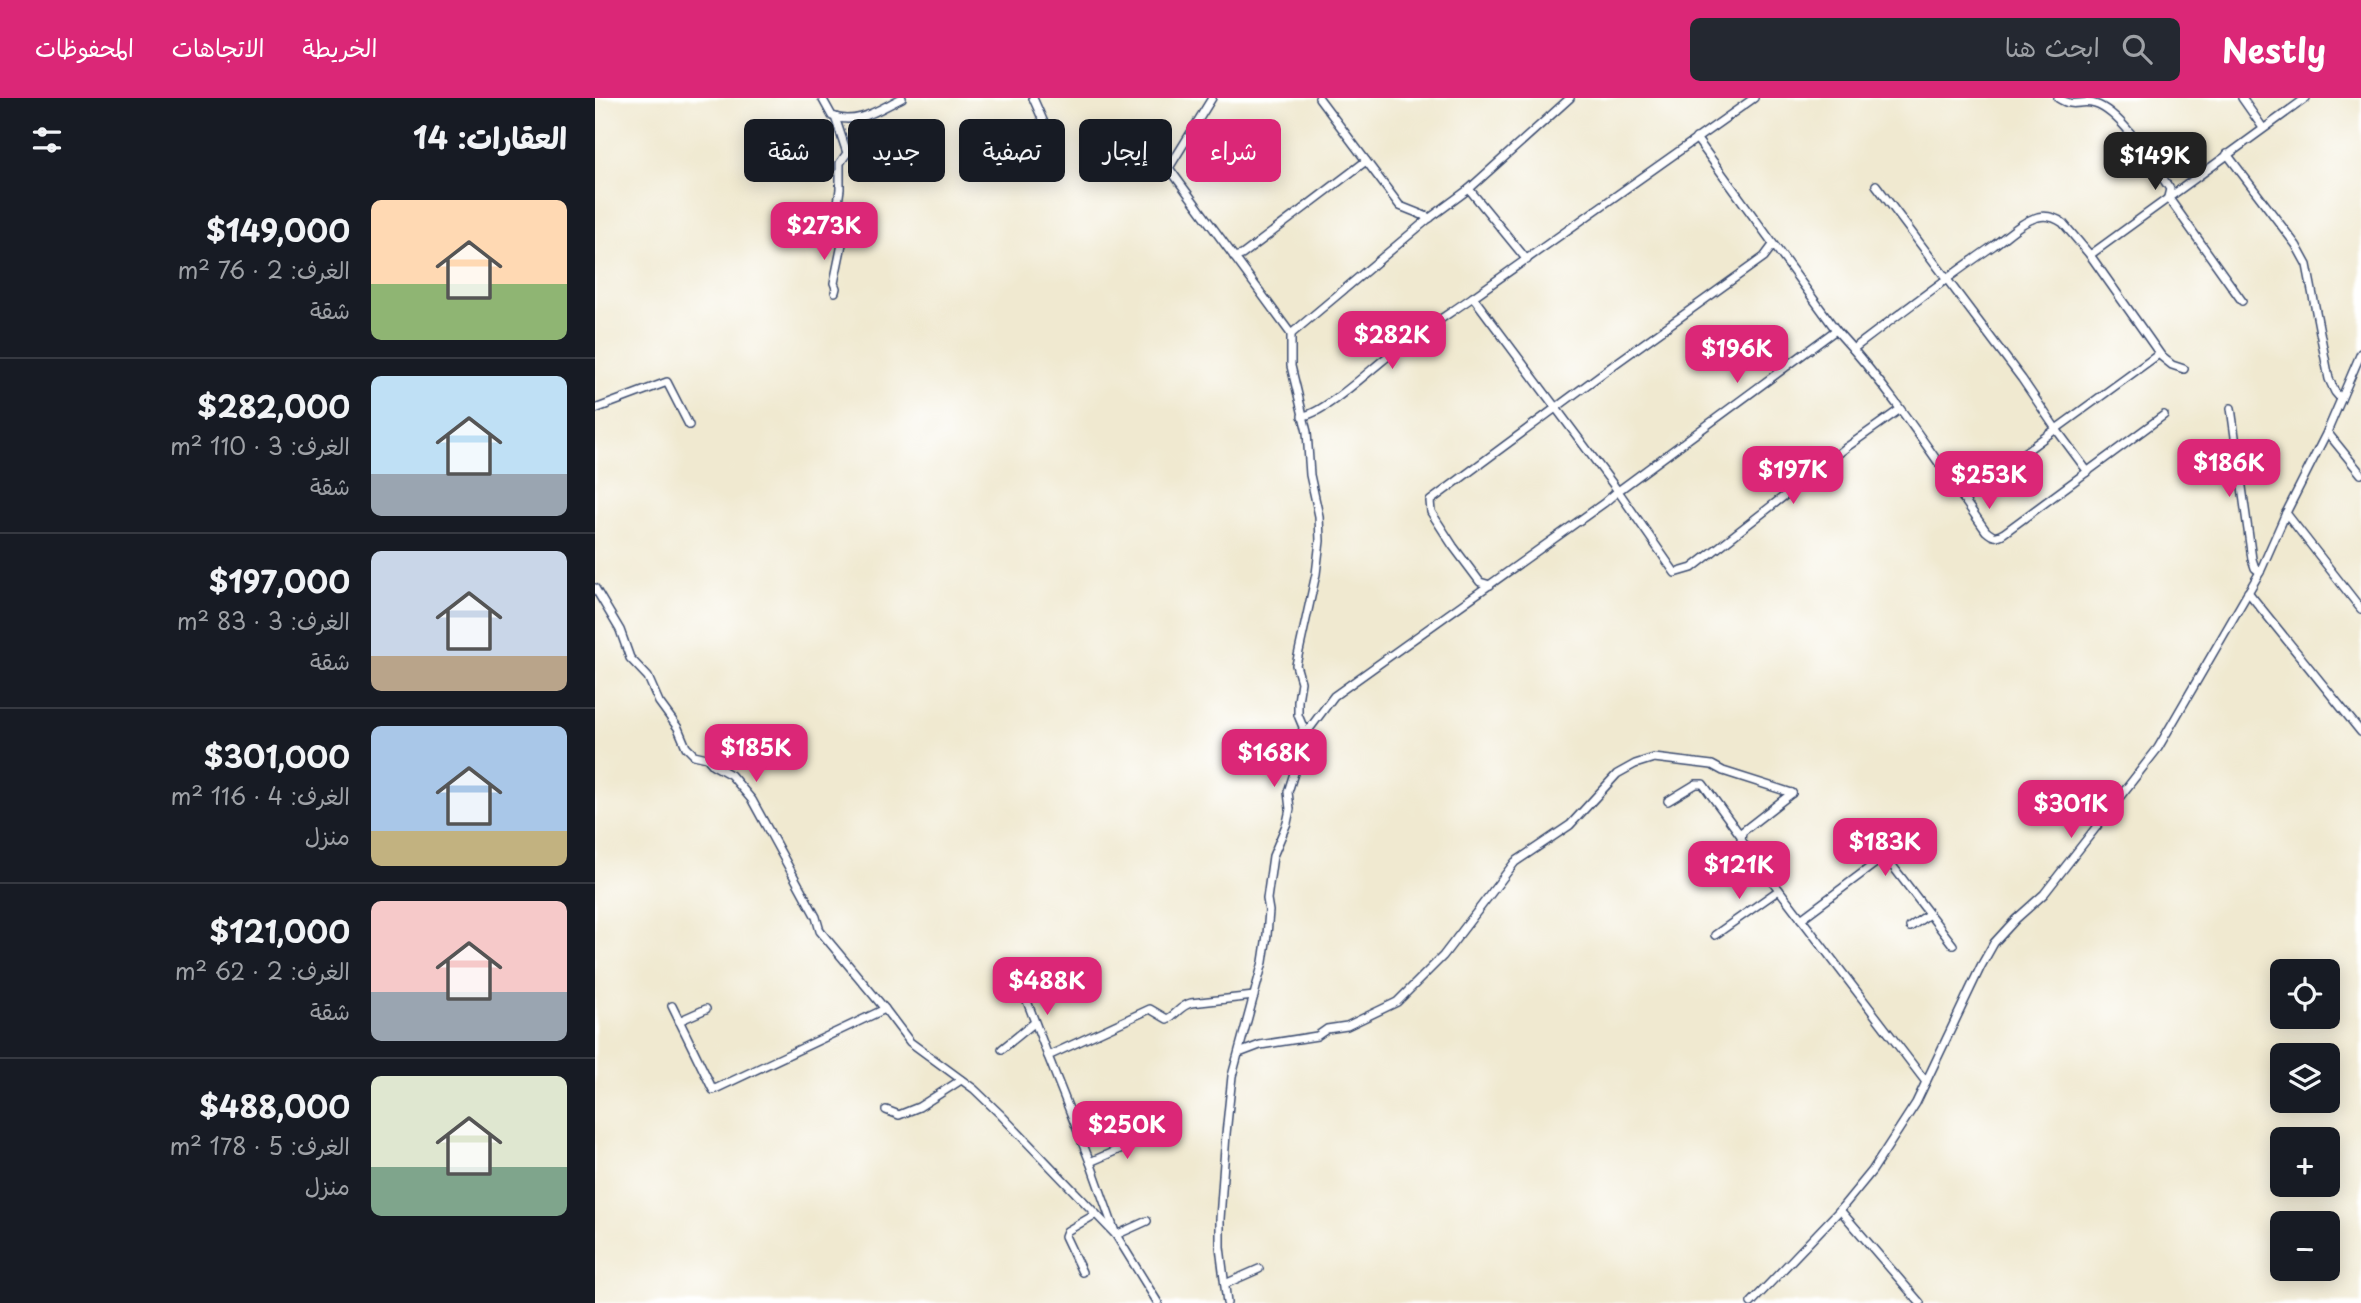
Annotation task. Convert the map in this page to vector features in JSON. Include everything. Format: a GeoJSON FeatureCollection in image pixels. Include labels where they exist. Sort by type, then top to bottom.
{"type":"FeatureCollection","features":[{"type":"Feature","properties":{"kind":"street"},"geometry":{"type":"LineString","coordinates":[[822,98],[832,116],[845,121],[862,118],[902,98]]}},
{"type":"Feature","properties":{"kind":"street"},"geometry":{"type":"LineString","coordinates":[[1033,98],[1042,119]]}},
{"type":"Feature","properties":{"kind":"street"},"geometry":{"type":"LineString","coordinates":[[1212,98],[1169,168],[1291,334],[1291,366],[1307,432],[1310,475],[1319,516],[1320,541],[1316,574],[1296,665],[1301,682],[1298,701],[1303,727],[1300,754],[1288,792],[1290,809],[1287,823],[1273,856],[1270,893],[1267,899],[1267,935],[1232,1076],[1220,1247],[1227,1303]]}},
{"type":"Feature","properties":{"kind":"street"},"geometry":{"type":"LineString","coordinates":[[1319,98],[1400,206],[1430,218]]}},
{"type":"Feature","properties":{"kind":"street"},"geometry":{"type":"LineString","coordinates":[[1291,334],[1430,218],[1469,189],[1570,98]]}},
{"type":"Feature","properties":{"kind":"street"},"geometry":{"type":"LineString","coordinates":[[1302,416],[1309,416],[1329,402],[1388,356],[1754,98]]}},
{"type":"Feature","properties":{"kind":"street"},"geometry":{"type":"LineString","coordinates":[[2058,98],[2067,104],[2095,104],[2125,125],[2170,189],[2168,197],[2242,301]]}},
{"type":"Feature","properties":{"kind":"street"},"geometry":{"type":"LineString","coordinates":[[2242,98],[2263,128]]}},
{"type":"Feature","properties":{"kind":"street"},"geometry":{"type":"LineString","coordinates":[[2090,254],[2306,98]]}},
{"type":"Feature","properties":{"kind":"street"},"geometry":{"type":"LineString","coordinates":[[835,117],[847,153],[840,163],[836,217],[842,244],[834,283],[835,292]]}},
{"type":"Feature","properties":{"kind":"street"},"geometry":{"type":"LineString","coordinates":[[1696,138],[1986,531],[1997,537],[2164,415]]}},
{"type":"Feature","properties":{"kind":"street"},"geometry":{"type":"LineString","coordinates":[[2227,154],[2296,245],[2307,265],[2329,379],[2341,399]]}},
{"type":"Feature","properties":{"kind":"street"},"geometry":{"type":"LineString","coordinates":[[1234,257],[1242,255],[1366,161]]}},
{"type":"Feature","properties":{"kind":"street"},"geometry":{"type":"LineString","coordinates":[[1876,185],[2022,379],[2088,472]]}},
{"type":"Feature","properties":{"kind":"street"},"geometry":{"type":"LineString","coordinates":[[1469,189],[1527,260]]}},
{"type":"Feature","properties":{"kind":"street"},"geometry":{"type":"LineString","coordinates":[[1853,349],[1946,278],[2038,217],[2058,219],[2090,254],[2159,354],[2172,365],[2185,369]]}},
{"type":"Feature","properties":{"kind":"street"},"geometry":{"type":"LineString","coordinates":[[1490,585],[1480,582],[1453,546],[1431,512],[1430,501],[1759,261],[1773,245]]}},
{"type":"Feature","properties":{"kind":"street"},"geometry":{"type":"LineString","coordinates":[[1473,298],[1618,491],[1675,573],[1692,568],[1847,447],[1899,410]]}},
{"type":"Feature","properties":{"kind":"street"},"geometry":{"type":"LineString","coordinates":[[1301,740],[1334,696],[1604,503],[1836,330]]}},
{"type":"Feature","properties":{"kind":"street"},"geometry":{"type":"LineString","coordinates":[[1751,1303],[1840,1210],[1872,1171],[1916,1103],[1980,966],[1994,943],[2059,877],[2158,748],[2260,572],[2327,432],[2361,353]]}},
{"type":"Feature","properties":{"kind":"street"},"geometry":{"type":"LineString","coordinates":[[1963,498],[2159,354]]}},
{"type":"Feature","properties":{"kind":"street"},"geometry":{"type":"LineString","coordinates":[[595,409],[667,382],[689,425]]}},
{"type":"Feature","properties":{"kind":"street"},"geometry":{"type":"LineString","coordinates":[[2231,408],[2252,559],[2255,568],[2260,572]]}},
{"type":"Feature","properties":{"kind":"street"},"geometry":{"type":"LineString","coordinates":[[2327,432],[2361,474]]}},
{"type":"Feature","properties":{"kind":"street"},"geometry":{"type":"LineString","coordinates":[[2286,513],[2361,610]]}},
{"type":"Feature","properties":{"kind":"street"},"geometry":{"type":"LineString","coordinates":[[595,588],[620,630],[629,658],[648,677],[659,702],[678,728],[686,747],[694,755],[707,758],[713,765],[731,775],[752,800],[816,917],[820,931],[910,1042],[961,1080],[1000,1114],[1116,1235]]}},
{"type":"Feature","properties":{"kind":"street"},"geometry":{"type":"LineString","coordinates":[[2248,592],[2357,721],[2361,732]]}},
{"type":"Feature","properties":{"kind":"street"},"geometry":{"type":"LineString","coordinates":[[1239,1053],[1260,1045],[1317,1036],[1327,1029],[1347,1026],[1397,1002],[1443,956],[1515,862],[1570,825],[1617,774],[1635,764],[1654,758],[1712,765],[1792,793],[1741,832],[1741,836]]}},
{"type":"Feature","properties":{"kind":"street"},"geometry":{"type":"LineString","coordinates":[[1668,801],[1696,783],[1703,784],[1741,836],[1741,840],[1926,1082]]}},
{"type":"Feature","properties":{"kind":"street"},"geometry":{"type":"LineString","coordinates":[[1801,919],[1885,856],[1953,945]]}},
{"type":"Feature","properties":{"kind":"street"},"geometry":{"type":"LineString","coordinates":[[1715,935],[1779,890]]}},
{"type":"Feature","properties":{"kind":"street"},"geometry":{"type":"LineString","coordinates":[[1910,927],[1929,914]]}},
{"type":"Feature","properties":{"kind":"street"},"geometry":{"type":"LineString","coordinates":[[1022,988],[1116,1235],[1158,1303]]}},
{"type":"Feature","properties":{"kind":"street"},"geometry":{"type":"LineString","coordinates":[[1048,1056],[1150,1009],[1167,1018],[1173,1016],[1182,1006],[1191,1003],[1254,996]]}},
{"type":"Feature","properties":{"kind":"street"},"geometry":{"type":"LineString","coordinates":[[671,1006],[713,1090],[885,1009]]}},
{"type":"Feature","properties":{"kind":"street"},"geometry":{"type":"LineString","coordinates":[[679,1021],[706,1009]]}},
{"type":"Feature","properties":{"kind":"street"},"geometry":{"type":"LineString","coordinates":[[1002,1049],[1034,1023]]}},
{"type":"Feature","properties":{"kind":"street"},"geometry":{"type":"LineString","coordinates":[[886,1110],[899,1115],[919,1107],[961,1080]]}},
{"type":"Feature","properties":{"kind":"street"},"geometry":{"type":"LineString","coordinates":[[1090,1163],[1152,1135]]}},
{"type":"Feature","properties":{"kind":"street"},"geometry":{"type":"LineString","coordinates":[[1840,1210],[1920,1303]]}},
{"type":"Feature","properties":{"kind":"street"},"geometry":{"type":"LineString","coordinates":[[1082,1272],[1065,1236],[1067,1231],[1095,1214]]}},
{"type":"Feature","properties":{"kind":"street"},"geometry":{"type":"LineString","coordinates":[[1116,1235],[1147,1221]]}},
{"type":"Feature","properties":{"kind":"street"},"geometry":{"type":"LineString","coordinates":[[1225,1284],[1259,1269]]}}]}
